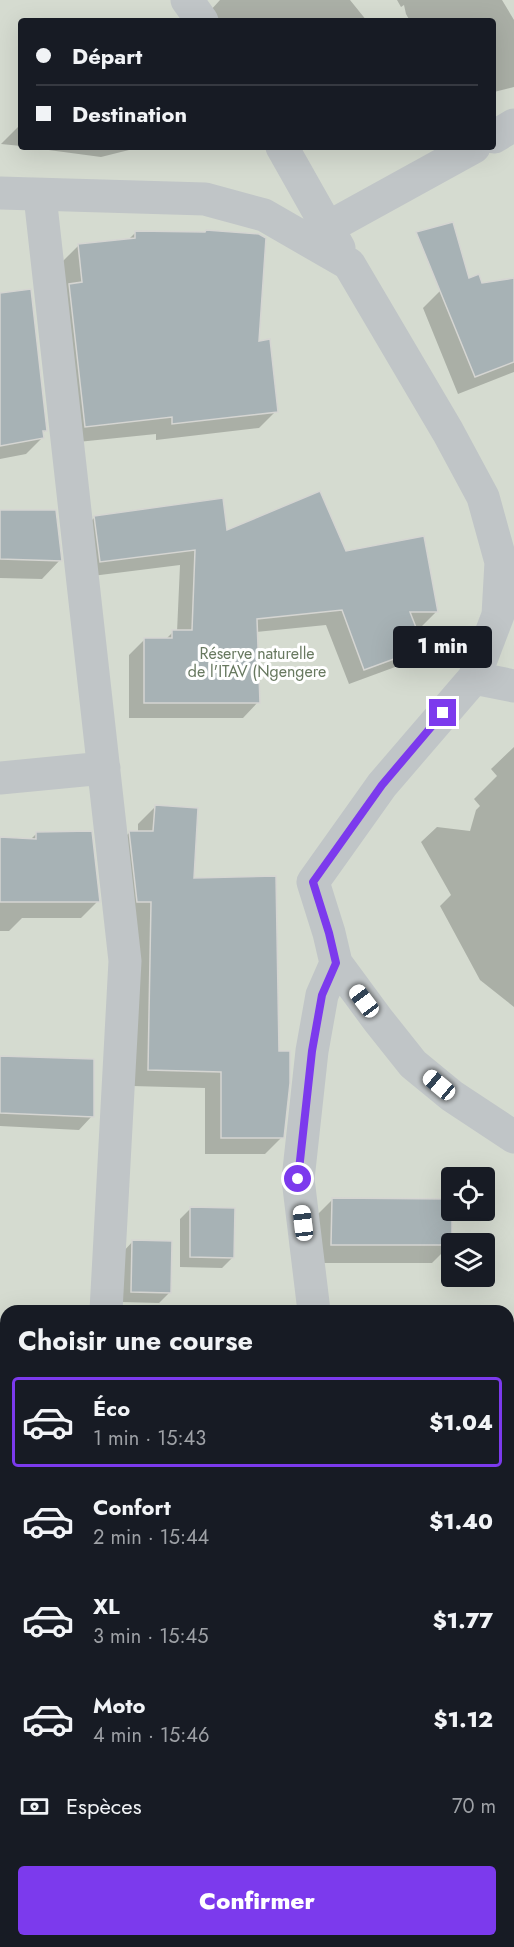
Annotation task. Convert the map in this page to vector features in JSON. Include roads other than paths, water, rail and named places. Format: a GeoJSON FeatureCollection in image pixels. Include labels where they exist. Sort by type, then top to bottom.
{"type":"FeatureCollection","features":[{"type":"Feature","properties":{"kind":"street"},"geometry":{"type":"LineString","coordinates":[[187,0],[200,18]]}},
{"type":"Feature","properties":{"kind":"street"},"geometry":{"type":"LineString","coordinates":[[496,135],[514,125]]}},
{"type":"Feature","properties":{"kind":"street"},"geometry":{"type":"LineString","coordinates":[[284,150],[327,228],[448,432],[483,497],[501,562],[498,615],[474,678],[382,785],[313,882],[336,963],[413,1064],[452,1096],[514,1137]]}},
{"type":"Feature","properties":{"kind":"street"},"geometry":{"type":"LineString","coordinates":[[327,228],[469,150]]}},
{"type":"Feature","properties":{"kind":"street"},"geometry":{"type":"LineString","coordinates":[[0,193],[40,196],[205,199],[264,215],[349,264]]}},
{"type":"Feature","properties":{"kind":"street"},"geometry":{"type":"LineString","coordinates":[[40,196],[125,962],[106,1305]]}},
{"type":"Feature","properties":{"kind":"street"},"geometry":{"type":"LineString","coordinates":[[474,678],[514,686]]}},
{"type":"Feature","properties":{"kind":"street"},"geometry":{"type":"LineString","coordinates":[[0,777],[104,768]]}},
{"type":"Feature","properties":{"kind":"street"},"geometry":{"type":"LineString","coordinates":[[313,1305],[298,1179],[312,1051],[322,995],[336,963]]}},
{"type":"Feature","properties":{"kind":"park label","name":"Réserve naturelle de l'ITAV (Ngengere"},"geometry":{"type":"Point","coordinates":[257,662]}}]}
